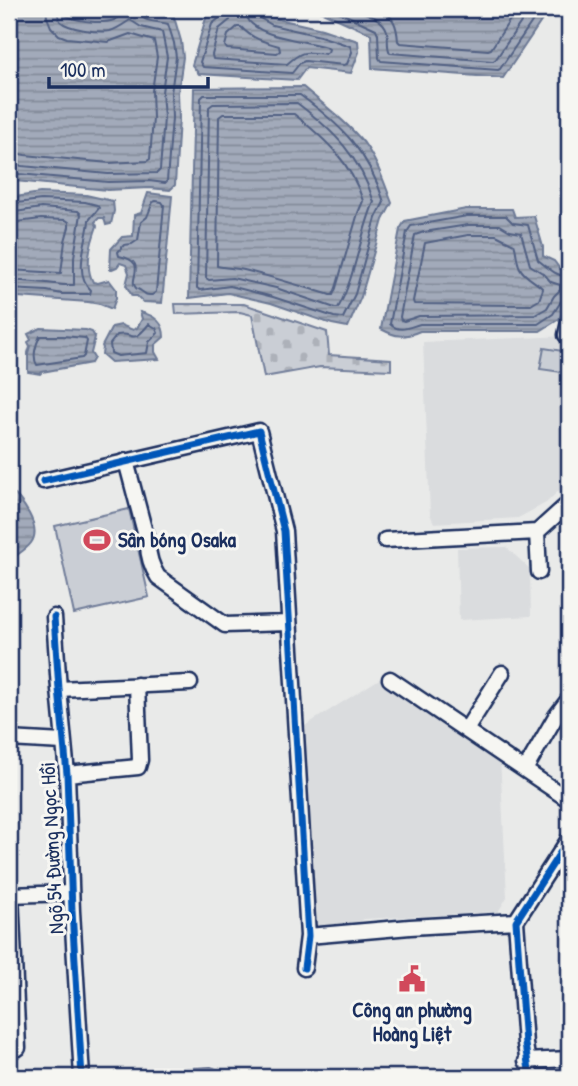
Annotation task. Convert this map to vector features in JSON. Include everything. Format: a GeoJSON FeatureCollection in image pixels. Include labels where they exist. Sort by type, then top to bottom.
{"type":"FeatureCollection","features":[{"type":"Feature","properties":{"kind":"street"},"geometry":{"type":"LineString","coordinates":[[43,481],[259,431],[284,531],[309,936],[304,968]]}},
{"type":"Feature","properties":{"kind":"street"},"geometry":{"type":"LineString","coordinates":[[126,461],[148,544],[148,556],[158,577],[225,625],[289,623]]}},
{"type":"Feature","properties":{"kind":"street"},"geometry":{"type":"LineString","coordinates":[[385,540],[537,532],[569,503]]}},
{"type":"Feature","properties":{"kind":"street"},"geometry":{"type":"LineString","coordinates":[[537,532],[540,572]]}},
{"type":"Feature","properties":{"kind":"street","name":"Ngõ 54 Đường Ngọc Hồi"},"geometry":{"type":"LineString","coordinates":[[54,617],[67,774],[82,1077]]}},
{"type":"Feature","properties":{"kind":"street"},"geometry":{"type":"LineString","coordinates":[[466,730],[502,673]]}},
{"type":"Feature","properties":{"kind":"street"},"geometry":{"type":"LineString","coordinates":[[390,680],[569,800]]}},
{"type":"Feature","properties":{"kind":"street"},"geometry":{"type":"LineString","coordinates":[[59,689],[190,683]]}},
{"type":"Feature","properties":{"kind":"street"},"geometry":{"type":"LineString","coordinates":[[67,774],[138,767],[137,685]]}},
{"type":"Feature","properties":{"kind":"street"},"geometry":{"type":"LineString","coordinates":[[525,770],[569,699]]}},
{"type":"Feature","properties":{"kind":"street"},"geometry":{"type":"LineString","coordinates":[[9,739],[63,742]]}},
{"type":"Feature","properties":{"kind":"street"},"geometry":{"type":"LineString","coordinates":[[530,1077],[526,1061],[516,921],[564,860],[569,839]]}},
{"type":"Feature","properties":{"kind":"street"},"geometry":{"type":"LineString","coordinates":[[18,1048],[11,973],[10,895],[71,893]]}},
{"type":"Feature","properties":{"kind":"street"},"geometry":{"type":"LineString","coordinates":[[309,936],[516,921]]}},
{"type":"Feature","properties":{"kind":"street"},"geometry":{"type":"LineString","coordinates":[[526,1061],[569,1059]]}},
{"type":"Feature","properties":{"kind":"street"},"geometry":{"type":"LineString","coordinates":[[186,1077],[211,1076]]}},
{"type":"Feature","properties":{"kind":"shaded area"},"geometry":{"type":"Polygon","coordinates":[[[569,336],[569,481],[546,503],[518,518],[434,523],[430,514],[423,342],[569,336]]]}},
{"type":"Feature","properties":{"kind":"shaded area"},"geometry":{"type":"Polygon","coordinates":[[[506,547],[530,569],[531,616],[459,620],[457,548],[506,547]]]}},
{"type":"Feature","properties":{"kind":"shaded area"},"geometry":{"type":"Polygon","coordinates":[[[381,678],[500,757],[507,897],[498,912],[364,919],[349,929],[318,929],[313,920],[303,727],[381,678]]]}},
{"type":"Feature","properties":{"kind":"green space"},"geometry":{"type":"Polygon","coordinates":[[[175,304],[244,304],[327,332],[329,355],[391,359],[391,370],[320,367],[264,377],[252,315],[240,312],[176,314],[175,304]]]}},
{"type":"Feature","properties":{"kind":"green space"},"geometry":{"type":"Polygon","coordinates":[[[544,348],[569,352],[569,373],[540,369],[544,348]]]}},
{"type":"Feature","properties":{"kind":"green space"},"geometry":{"type":"Polygon","coordinates":[[[129,509],[149,597],[74,614],[55,526],[129,509]]]}},
{"type":"Feature","properties":{"kind":"water"},"geometry":{"type":"Polygon","coordinates":[[[221,9],[260,11],[274,18],[358,41],[359,52],[351,73],[306,68],[297,80],[199,74],[192,65],[206,18],[221,9]]]}},
{"type":"Feature","properties":{"kind":"water"},"geometry":{"type":"Polygon","coordinates":[[[318,9],[545,9],[546,14],[503,78],[372,68],[371,34],[318,9]]]}},
{"type":"Feature","properties":{"kind":"water"},"geometry":{"type":"Polygon","coordinates":[[[13,10],[106,15],[120,10],[174,17],[183,57],[178,93],[175,185],[170,190],[108,190],[15,181],[9,176],[9,14],[13,10]]]}},
{"type":"Feature","properties":{"kind":"water"},"geometry":{"type":"Polygon","coordinates":[[[303,87],[364,143],[392,203],[383,220],[361,297],[348,327],[271,303],[228,293],[189,298],[194,88],[303,87]]]}},
{"type":"Feature","properties":{"kind":"water"},"geometry":{"type":"Polygon","coordinates":[[[40,193],[86,195],[113,201],[111,224],[106,225],[104,218],[95,222],[97,226],[89,262],[93,282],[109,280],[116,289],[112,309],[88,302],[9,295],[9,230],[12,223],[9,216],[9,198],[40,193]]]}},
{"type":"Feature","properties":{"kind":"water"},"geometry":{"type":"Polygon","coordinates":[[[148,193],[172,196],[162,303],[143,302],[137,296],[132,296],[126,285],[129,273],[126,265],[120,263],[110,270],[111,249],[122,237],[133,236],[134,215],[141,213],[148,193]]]}},
{"type":"Feature","properties":{"kind":"water"},"geometry":{"type":"Polygon","coordinates":[[[466,209],[512,209],[515,217],[534,216],[543,256],[554,261],[560,269],[569,270],[567,304],[559,319],[540,331],[420,331],[400,336],[381,329],[400,229],[405,221],[466,209]]]}},
{"type":"Feature","properties":{"kind":"water"},"geometry":{"type":"Polygon","coordinates":[[[140,312],[153,317],[164,331],[164,337],[155,345],[159,359],[111,362],[102,354],[102,346],[112,327],[121,325],[133,330],[137,328],[142,319],[140,312]]]}},
{"type":"Feature","properties":{"kind":"water"},"geometry":{"type":"Polygon","coordinates":[[[41,328],[92,332],[95,337],[91,353],[94,358],[91,363],[40,374],[28,372],[28,342],[31,340],[28,334],[41,328]]]}},
{"type":"Feature","properties":{"kind":"water"},"geometry":{"type":"Polygon","coordinates":[[[9,489],[29,514],[34,536],[24,550],[9,561],[9,489]]]}},
{"type":"Feature","properties":{"kind":"railway"},"geometry":{"type":"LineString","coordinates":[[375,1077],[569,1068]]}},
{"type":"Feature","properties":{"kind":"cycle path"},"geometry":{"type":"LineString","coordinates":[[43,481],[259,431],[284,531],[308,936],[304,968]]}},
{"type":"Feature","properties":{"kind":"cycle path"},"geometry":{"type":"LineString","coordinates":[[54,617],[67,774],[82,1077]]}},
{"type":"Feature","properties":{"kind":"cycle path"},"geometry":{"type":"LineString","coordinates":[[530,1077],[516,921],[569,839]]}},
{"type":"Feature","properties":{"kind":"place","name":"Sân bóng Osaka"},"geometry":{"type":"Point","coordinates":[97,540]}},
{"type":"Feature","properties":{"kind":"place","name":"Công an phường Hoàng Liệt"},"geometry":{"type":"Point","coordinates":[412,979]}}]}
